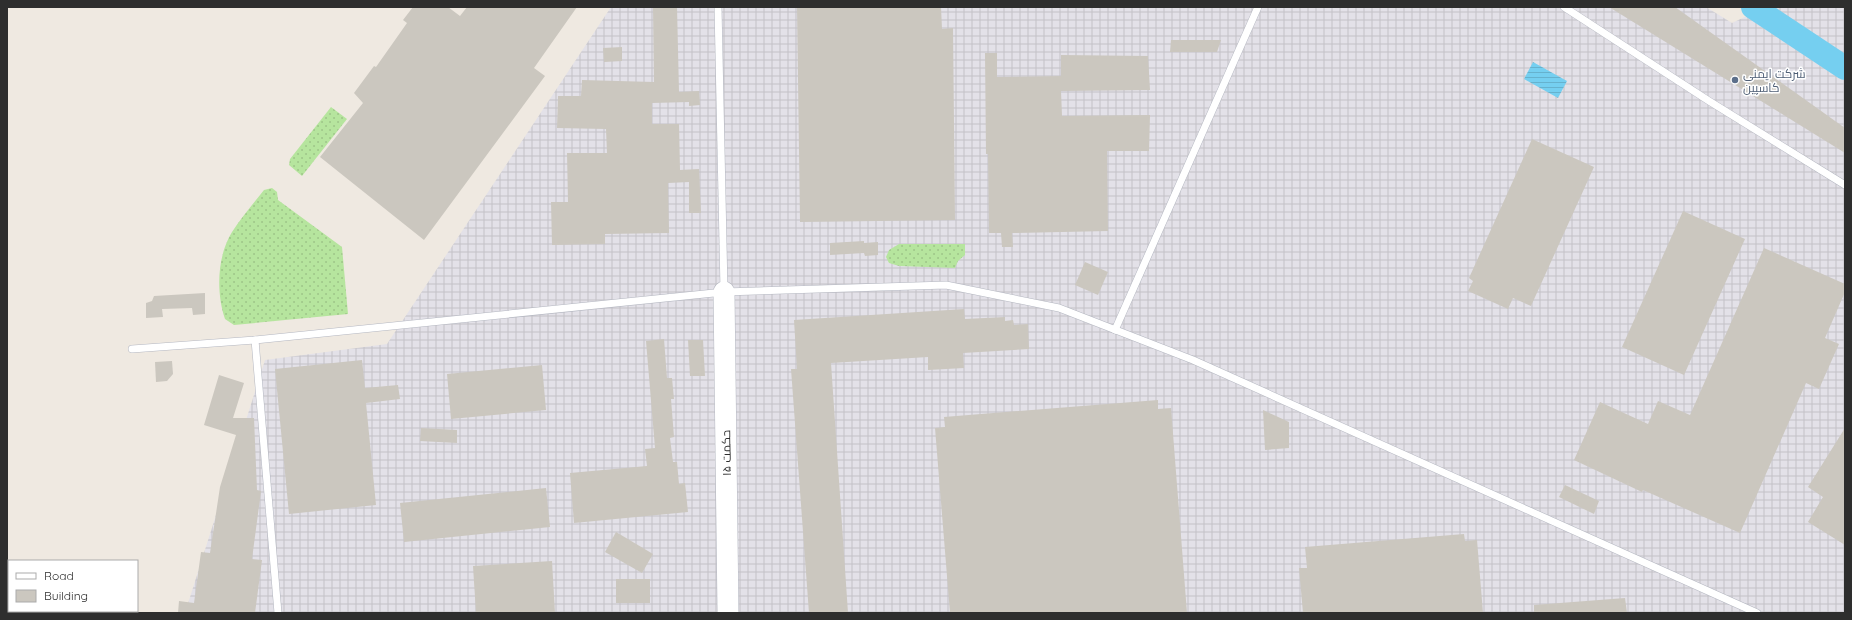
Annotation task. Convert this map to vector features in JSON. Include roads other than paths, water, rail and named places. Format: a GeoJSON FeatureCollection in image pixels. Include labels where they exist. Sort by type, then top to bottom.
{"type":"FeatureCollection","features":[{"type":"Feature","properties":{"kind":"street","name":"حکمت ۱۵"},"geometry":{"type":"LineString","coordinates":[[724,292],[728,613]]}},
{"type":"Feature","properties":{"kind":"lane"},"geometry":{"type":"LineString","coordinates":[[718,7],[724,292]]}},
{"type":"Feature","properties":{"kind":"lane"},"geometry":{"type":"LineString","coordinates":[[1115,330],[1258,7]]}},
{"type":"Feature","properties":{"kind":"lane"},"geometry":{"type":"LineString","coordinates":[[1564,7],[1709,101],[1845,185]]}},
{"type":"Feature","properties":{"kind":"lane"},"geometry":{"type":"LineString","coordinates":[[132,349],[255,340],[724,292],[946,285],[1059,308],[1193,360],[1757,613]]}},
{"type":"Feature","properties":{"kind":"lane"},"geometry":{"type":"LineString","coordinates":[[255,340],[278,613]]}},
{"type":"Feature","properties":{"kind":"water"},"geometry":{"type":"Polygon","coordinates":[[[1533,62],[1567,81],[1558,98],[1524,79],[1533,62]]]}},
{"type":"Feature","properties":{"kind":"waterway"},"geometry":{"type":"LineString","coordinates":[[1753,7],[1845,68]]}},
{"type":"Feature","properties":{"kind":"place","name":"شرکت ایمنی کاسپین"},"geometry":{"type":"Point","coordinates":[1735,80]}}]}
